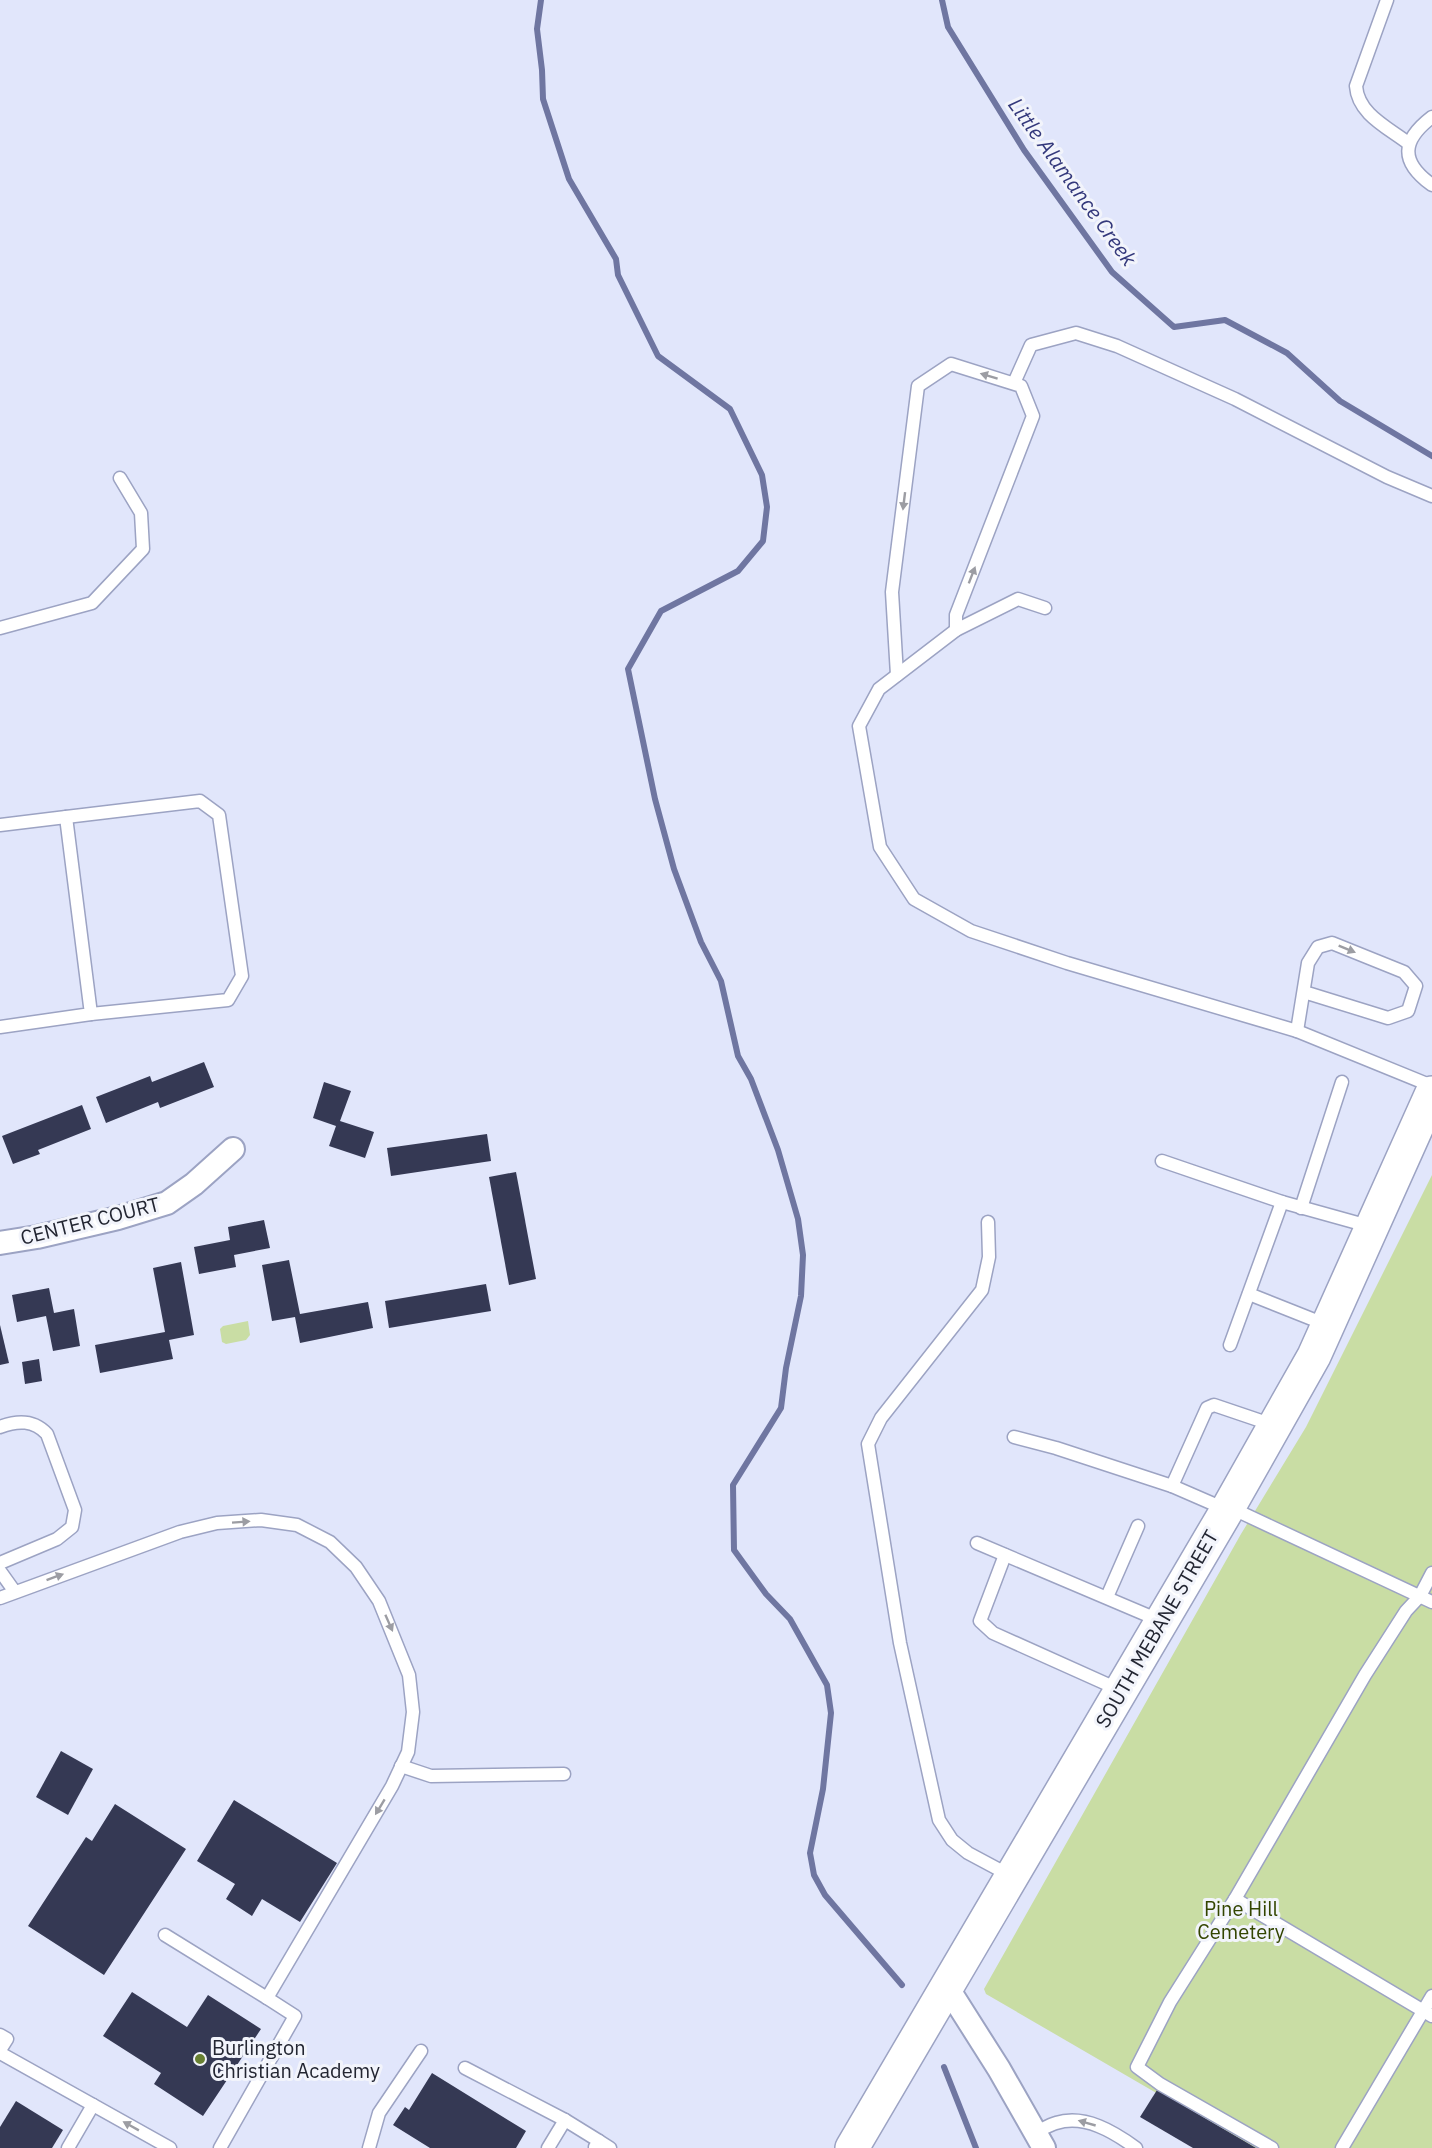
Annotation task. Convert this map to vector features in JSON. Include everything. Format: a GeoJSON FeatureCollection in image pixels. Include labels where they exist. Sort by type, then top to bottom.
{"type":"FeatureCollection","features":[{"type":"Feature","properties":{"kind":"street","name":"SOUTH MEBANE STREET"},"geometry":{"type":"LineString","coordinates":[[852,2148],[1162,1622],[1314,1356],[1432,1093]]}},
{"type":"Feature","properties":{"kind":"street","name":"CENTER COURT"},"geometry":{"type":"LineString","coordinates":[[0,1243],[37,1238],[167,1203],[194,1184],[233,1149]]}},
{"type":"Feature","properties":{"kind":"street"},"geometry":{"type":"LineString","coordinates":[[947,1987],[999,2069],[1039,2140]]}},
{"type":"Feature","properties":{"kind":"lane"},"geometry":{"type":"LineString","coordinates":[[1387,0],[1356,86],[1357,98],[1371,116],[1408,143]]}},
{"type":"Feature","properties":{"kind":"lane"},"geometry":{"type":"LineString","coordinates":[[1432,117],[1422,125],[1408,143],[1408,155],[1415,169],[1422,178],[1432,184]]}},
{"type":"Feature","properties":{"kind":"lane"},"geometry":{"type":"LineString","coordinates":[[1014,384],[1031,345],[1076,333],[1118,346],[1235,399],[1387,477],[1432,496]]}},
{"type":"Feature","properties":{"kind":"lane"},"geometry":{"type":"LineString","coordinates":[[897,675],[892,592],[918,386],[951,364],[1021,386],[1034,416],[956,615],[956,630]]}},
{"type":"Feature","properties":{"kind":"lane"},"geometry":{"type":"LineString","coordinates":[[0,628],[92,603],[143,549],[141,513],[120,478]]}},
{"type":"Feature","properties":{"kind":"lane"},"geometry":{"type":"LineString","coordinates":[[1045,608],[1018,599],[956,630],[879,689],[859,726],[880,847],[914,900],[970,931],[1067,963],[1297,1031],[1432,1086]]}},
{"type":"Feature","properties":{"kind":"lane"},"geometry":{"type":"LineString","coordinates":[[0,825],[200,801],[219,815],[242,976],[228,1000],[92,1014],[0,1027]]}},
{"type":"Feature","properties":{"kind":"lane"},"geometry":{"type":"LineString","coordinates":[[66,817],[92,1014]]}},
{"type":"Feature","properties":{"kind":"lane"},"geometry":{"type":"LineString","coordinates":[[1297,1031],[1308,963],[1318,947],[1332,943],[1404,972],[1416,986],[1408,1011],[1388,1018],[1304,992]]}},
{"type":"Feature","properties":{"kind":"lane"},"geometry":{"type":"LineString","coordinates":[[1301,1208],[1342,1082]]}},
{"type":"Feature","properties":{"kind":"lane"},"geometry":{"type":"LineString","coordinates":[[1162,1161],[1282,1202],[1373,1228]]}},
{"type":"Feature","properties":{"kind":"lane"},"geometry":{"type":"LineString","coordinates":[[1230,1346],[1282,1202]]}},
{"type":"Feature","properties":{"kind":"lane"},"geometry":{"type":"LineString","coordinates":[[988,1222],[989,1257],[982,1290],[880,1419],[868,1444],[900,1643],[939,1820],[952,1840],[1012,1877]]}},
{"type":"Feature","properties":{"kind":"lane"},"geometry":{"type":"LineString","coordinates":[[1249,1294],[1328,1325]]}},
{"type":"Feature","properties":{"kind":"lane"},"geometry":{"type":"LineString","coordinates":[[1172,1486],[1207,1408],[1214,1405],[1275,1426]]}},
{"type":"Feature","properties":{"kind":"lane"},"geometry":{"type":"LineString","coordinates":[[0,1427],[21,1422],[41,1427],[47,1434],[75,1510],[72,1527],[57,1539],[0,1563]]}},
{"type":"Feature","properties":{"kind":"lane"},"geometry":{"type":"LineString","coordinates":[[1014,1437],[1056,1448],[1172,1486],[1228,1508],[1432,1602]]}},
{"type":"Feature","properties":{"kind":"lane"},"geometry":{"type":"LineString","coordinates":[[0,1598],[180,1532],[217,1523],[261,1520],[297,1525],[330,1542],[356,1567],[379,1601],[409,1675],[413,1712],[408,1752],[392,1786],[267,1998]]}},
{"type":"Feature","properties":{"kind":"lane"},"geometry":{"type":"LineString","coordinates":[[1107,1597],[1138,1526]]}},
{"type":"Feature","properties":{"kind":"lane"},"geometry":{"type":"LineString","coordinates":[[977,1543],[1162,1622]]}},
{"type":"Feature","properties":{"kind":"lane"},"geometry":{"type":"LineString","coordinates":[[1005,1555],[981,1621],[993,1633],[1121,1690]]}},
{"type":"Feature","properties":{"kind":"lane"},"geometry":{"type":"LineString","coordinates":[[0,1570],[15,1592]]}},
{"type":"Feature","properties":{"kind":"lane"},"geometry":{"type":"LineString","coordinates":[[1272,2148],[1160,2084],[1137,2067],[1170,2002],[1235,1899],[1365,1675],[1406,1611],[1420,1596],[1432,1573]]}},
{"type":"Feature","properties":{"kind":"lane"},"geometry":{"type":"LineString","coordinates":[[401,1766],[431,1776],[564,1774]]}},
{"type":"Feature","properties":{"kind":"lane"},"geometry":{"type":"LineString","coordinates":[[1235,1899],[1427,2013]]}},
{"type":"Feature","properties":{"kind":"lane"},"geometry":{"type":"LineString","coordinates":[[165,1935],[295,2016],[220,2148]]}},
{"type":"Feature","properties":{"kind":"lane"},"geometry":{"type":"LineString","coordinates":[[1342,2148],[1427,2013],[1432,1996]]}},
{"type":"Feature","properties":{"kind":"lane"},"geometry":{"type":"LineString","coordinates":[[0,2035],[7,2039],[0,2051],[170,2148]]}},
{"type":"Feature","properties":{"kind":"lane"},"geometry":{"type":"LineString","coordinates":[[369,2148],[379,2113],[421,2051]]}},
{"type":"Feature","properties":{"kind":"lane"},"geometry":{"type":"LineString","coordinates":[[465,2068],[565,2120],[596,2144],[610,2148]]}},
{"type":"Feature","properties":{"kind":"lane"},"geometry":{"type":"LineString","coordinates":[[68,2148],[93,2105]]}},
{"type":"Feature","properties":{"kind":"lane"},"geometry":{"type":"LineString","coordinates":[[548,2148],[565,2120]]}},
{"type":"Feature","properties":{"kind":"lane"},"geometry":{"type":"LineString","coordinates":[[1039,2140],[1058,2122],[1081,2120],[1117,2134],[1136,2148]]}},
{"type":"Feature","properties":{"kind":"green space","name":"Pine Hill Cemetery"},"geometry":{"type":"Polygon","coordinates":[[[1432,1175],[1432,2148],[1251,2148],[986,1994],[984,1989],[1241,1534],[1306,1427],[1432,1175]]]}},
{"type":"Feature","properties":{"kind":"green space"},"geometry":{"type":"Polygon","coordinates":[[[248,1321],[250,1335],[246,1340],[226,1344],[222,1342],[220,1329],[223,1326],[248,1321]]]}},
{"type":"Feature","properties":{"kind":"building"},"geometry":{"type":"Polygon","coordinates":[[[204,1062],[214,1087],[160,1108],[158,1102],[106,1123],[96,1097],[150,1076],[152,1082],[204,1062]]]}},
{"type":"Feature","properties":{"kind":"building"},"geometry":{"type":"Polygon","coordinates":[[[324,1082],[351,1091],[340,1121],[374,1132],[365,1158],[329,1146],[336,1126],[313,1118],[324,1082]]]}},
{"type":"Feature","properties":{"kind":"building"},"geometry":{"type":"Polygon","coordinates":[[[82,1105],[91,1129],[38,1150],[40,1154],[13,1164],[2,1136],[82,1105]]]}},
{"type":"Feature","properties":{"kind":"building"},"geometry":{"type":"Polygon","coordinates":[[[487,1134],[491,1161],[391,1176],[387,1148],[487,1134]]]}},
{"type":"Feature","properties":{"kind":"building"},"geometry":{"type":"Polygon","coordinates":[[[516,1172],[536,1279],[509,1285],[489,1177],[516,1172]]]}},
{"type":"Feature","properties":{"kind":"building"},"geometry":{"type":"Polygon","coordinates":[[[264,1220],[270,1248],[234,1255],[236,1267],[199,1274],[194,1247],[230,1240],[228,1227],[264,1220]]]}},
{"type":"Feature","properties":{"kind":"building"},"geometry":{"type":"Polygon","coordinates":[[[289,1260],[300,1314],[368,1302],[373,1328],[300,1343],[295,1317],[272,1321],[262,1265],[289,1260]]]}},
{"type":"Feature","properties":{"kind":"building"},"geometry":{"type":"Polygon","coordinates":[[[181,1262],[194,1335],[169,1340],[173,1359],[100,1373],[95,1345],[165,1332],[153,1268],[181,1262]]]}},
{"type":"Feature","properties":{"kind":"building"},"geometry":{"type":"Polygon","coordinates":[[[486,1284],[491,1311],[389,1328],[385,1301],[486,1284]]]}},
{"type":"Feature","properties":{"kind":"building"},"geometry":{"type":"Polygon","coordinates":[[[49,1288],[54,1313],[74,1309],[80,1346],[53,1351],[46,1316],[17,1322],[12,1295],[49,1288]]]}},
{"type":"Feature","properties":{"kind":"building"},"geometry":{"type":"Polygon","coordinates":[[[0,1325],[9,1363],[0,1365],[0,1325]]]}},
{"type":"Feature","properties":{"kind":"building"},"geometry":{"type":"Polygon","coordinates":[[[39,1359],[42,1381],[25,1384],[22,1362],[39,1359]]]}},
{"type":"Feature","properties":{"kind":"building"},"geometry":{"type":"Polygon","coordinates":[[[61,1751],[93,1769],[68,1815],[36,1797],[61,1751]]]}},
{"type":"Feature","properties":{"kind":"building"},"geometry":{"type":"Polygon","coordinates":[[[234,1800],[337,1863],[300,1922],[262,1899],[252,1916],[226,1899],[235,1884],[197,1861],[234,1800]]]}},
{"type":"Feature","properties":{"kind":"building"},"geometry":{"type":"Polygon","coordinates":[[[115,1804],[186,1849],[104,1975],[28,1926],[86,1837],[92,1841],[115,1804]]]}},
{"type":"Feature","properties":{"kind":"building"},"geometry":{"type":"Polygon","coordinates":[[[132,1992],[187,2027],[208,1995],[261,2029],[203,2116],[154,2084],[161,2073],[103,2036],[132,1992]]]}},
{"type":"Feature","properties":{"kind":"building"},"geometry":{"type":"Polygon","coordinates":[[[432,2073],[526,2131],[516,2148],[430,2148],[393,2125],[405,2107],[409,2110],[432,2073]]]}},
{"type":"Feature","properties":{"kind":"building"},"geometry":{"type":"Polygon","coordinates":[[[1157,2090],[1256,2148],[1193,2148],[1140,2117],[1157,2090]]]}},
{"type":"Feature","properties":{"kind":"building"},"geometry":{"type":"Polygon","coordinates":[[[16,2101],[63,2130],[52,2148],[0,2148],[0,2127],[16,2101]]]}},
{"type":"Feature","properties":{"kind":"waterway"},"geometry":{"type":"LineString","coordinates":[[541,0],[537,29],[543,99],[569,179],[616,259],[618,275],[658,356],[730,409],[762,475],[767,507],[763,541],[738,571],[661,611],[628,669],[655,799],[674,869],[701,942],[721,981],[738,1056],[751,1079],[778,1150],[798,1219],[803,1255],[801,1296],[786,1368],[781,1408],[733,1485],[734,1550],[766,1594],[790,1619],[827,1685],[831,1713],[823,1789],[810,1853],[814,1875],[825,1895],[902,1985]]}},
{"type":"Feature","properties":{"kind":"waterway","name":"Little Alamance Creek"},"geometry":{"type":"LineString","coordinates":[[942,0],[948,27],[1024,150],[1112,272],[1174,327],[1225,320],[1287,353],[1340,401],[1432,456]]}},
{"type":"Feature","properties":{"kind":"waterway"},"geometry":{"type":"LineString","coordinates":[[944,2067],[976,2148]]}},
{"type":"Feature","properties":{"kind":"place","name":"Burlington Christian Academy"},"geometry":{"type":"Point","coordinates":[200,2059]}}]}
